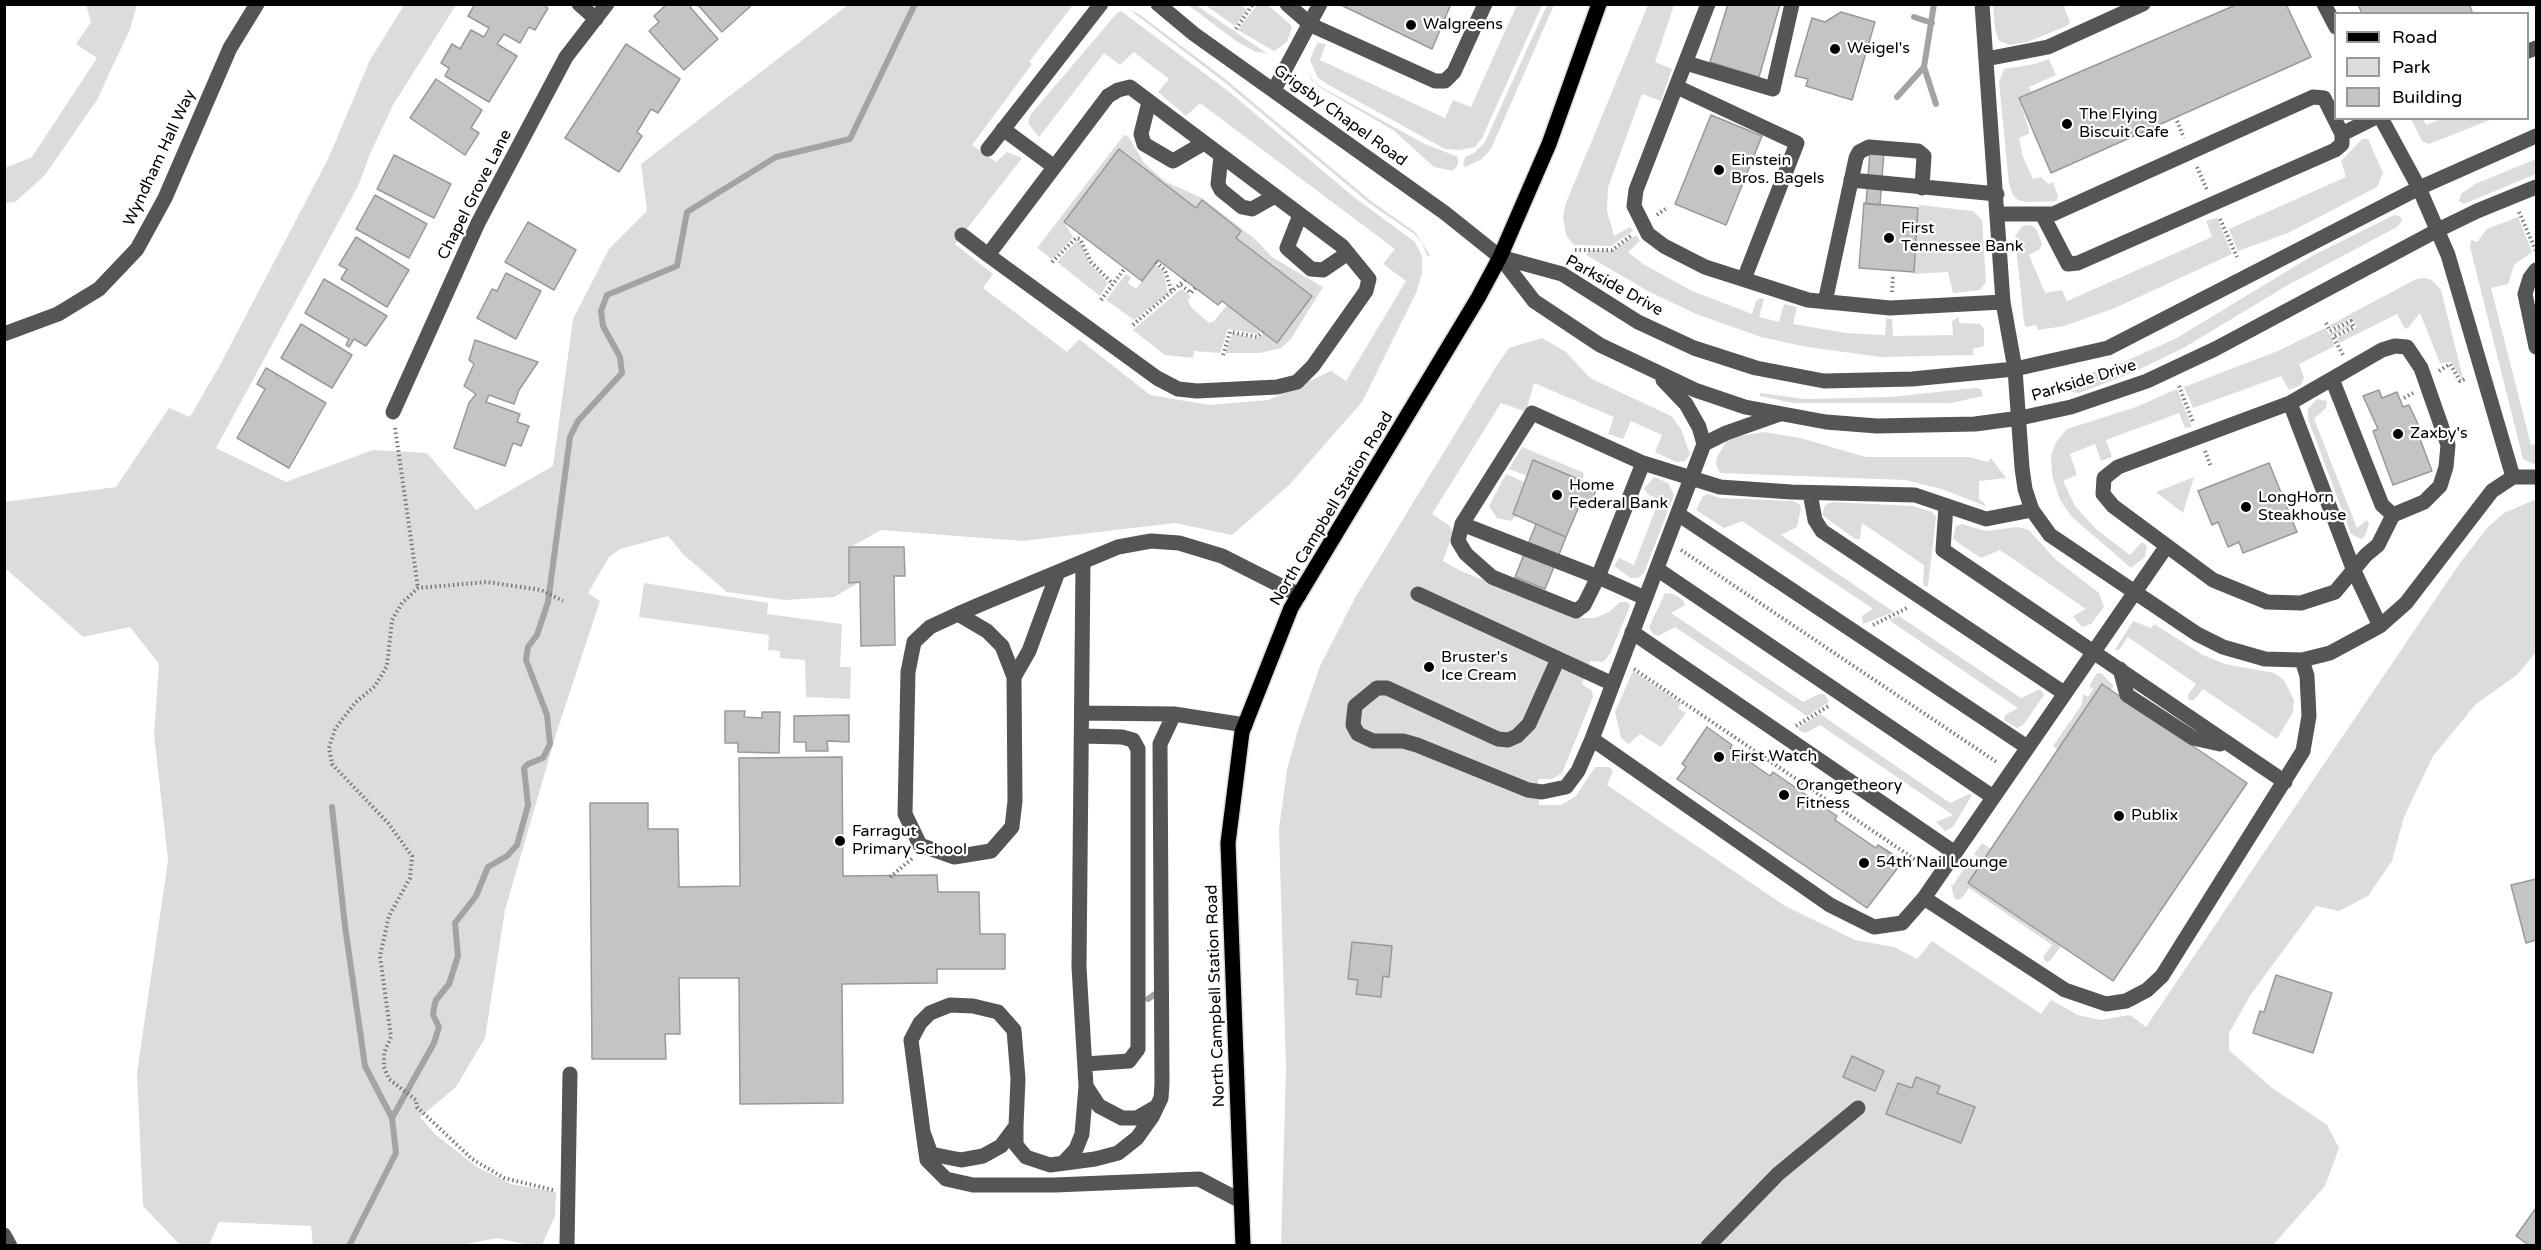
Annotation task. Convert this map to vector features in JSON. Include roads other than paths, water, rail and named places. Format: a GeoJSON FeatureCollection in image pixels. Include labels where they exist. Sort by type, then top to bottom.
{"type":"FeatureCollection","features":[{"type":"Feature","properties":{"kind":"main road","name":"North Campbell Station Road"},"geometry":{"type":"LineString","coordinates":[[1243,1245],[1228,843],[1245,725],[1291,608],[1468,316],[1500,257],[1549,144],[1599,4]]}},
{"type":"Feature","properties":{"kind":"street","name":"Wyndham Hall Way"},"geometry":{"type":"LineString","coordinates":[[4,334],[58,314],[99,288],[137,249],[165,198],[230,48],[257,4]]}},
{"type":"Feature","properties":{"kind":"street"},"geometry":{"type":"LineString","coordinates":[[579,4],[596,19]]}},
{"type":"Feature","properties":{"kind":"street","name":"Chapel Grove Lane"},"geometry":{"type":"LineString","coordinates":[[393,412],[478,223],[566,57],[608,4]]}},
{"type":"Feature","properties":{"kind":"street"},"geometry":{"type":"LineString","coordinates":[[988,149],[1101,4]]}},
{"type":"Feature","properties":{"kind":"street","name":"Grigsby Chapel Road"},"geometry":{"type":"LineString","coordinates":[[1158,4],[1194,34],[1445,213],[1500,257]]}},
{"type":"Feature","properties":{"kind":"street"},"geometry":{"type":"LineString","coordinates":[[1287,4],[1311,25],[1435,81],[1445,81],[1454,72],[1485,4]]}},
{"type":"Feature","properties":{"kind":"street"},"geometry":{"type":"LineString","coordinates":[[1274,90],[1311,25],[1320,4]]}},
{"type":"Feature","properties":{"kind":"street"},"geometry":{"type":"LineString","coordinates":[[1708,4],[1636,190],[1634,206],[1648,234],[1664,246],[1705,267],[1825,302],[1890,308],[2003,302]]}},
{"type":"Feature","properties":{"kind":"street"},"geometry":{"type":"LineString","coordinates":[[1686,63],[1773,89],[1792,4]]}},
{"type":"Feature","properties":{"kind":"street"},"geometry":{"type":"LineString","coordinates":[[1982,4],[2003,302],[2015,369],[2022,468],[2025,489],[2032,510],[2050,535],[2197,634],[2223,647],[2265,659],[2302,660],[2330,653],[2380,626],[2406,603],[2492,491],[2513,477],[2536,477]]}},
{"type":"Feature","properties":{"kind":"street"},"geometry":{"type":"LineString","coordinates":[[1986,59],[2048,47],[2143,4]]}},
{"type":"Feature","properties":{"kind":"street"},"geometry":{"type":"LineString","coordinates":[[2324,4],[2334,23]]}},
{"type":"Feature","properties":{"kind":"street"},"geometry":{"type":"LineString","coordinates":[[962,235],[988,255],[1157,378],[1178,389],[1197,392],[1277,387],[1297,382],[1313,366],[1366,291],[1369,279],[1348,253],[1130,87],[1108,96],[988,255]]}},
{"type":"Feature","properties":{"kind":"street"},"geometry":{"type":"LineString","coordinates":[[1677,87],[1797,143],[1744,279]]}},
{"type":"Feature","properties":{"kind":"street"},"geometry":{"type":"LineString","coordinates":[[1998,214],[2053,214],[2313,97],[2324,98],[2334,118]]}},
{"type":"Feature","properties":{"kind":"street"},"geometry":{"type":"LineString","coordinates":[[1149,102],[1141,134],[1144,144],[1173,161],[1204,143]]}},
{"type":"Feature","properties":{"kind":"street"},"geometry":{"type":"LineString","coordinates":[[2042,214],[2068,264],[2078,263],[2335,150],[2342,144],[2342,134],[2335,120]]}},
{"type":"Feature","properties":{"kind":"street"},"geometry":{"type":"LineString","coordinates":[[2342,134],[2370,120]]}},
{"type":"Feature","properties":{"kind":"street"},"geometry":{"type":"LineString","coordinates":[[2382,120],[2419,188],[2448,255],[2513,477]]}},
{"type":"Feature","properties":{"kind":"street"},"geometry":{"type":"LineString","coordinates":[[1003,129],[1053,166]]}},
{"type":"Feature","properties":{"kind":"street","name":"Parkside Drive"},"geometry":{"type":"LineString","coordinates":[[1500,257],[1562,274],[1638,322],[1694,348],[1756,368],[1824,381],[1912,379],[2015,369],[2108,348],[2419,188],[2536,136]]}},
{"type":"Feature","properties":{"kind":"street"},"geometry":{"type":"LineString","coordinates":[[1825,302],[1859,152],[1869,147],[1918,151],[1924,156],[1922,188]]}},
{"type":"Feature","properties":{"kind":"street"},"geometry":{"type":"LineString","coordinates":[[1221,156],[1218,184],[1221,190],[1242,207],[1252,209],[1275,196]]}},
{"type":"Feature","properties":{"kind":"street"},"geometry":{"type":"LineString","coordinates":[[1851,180],[1997,194]]}},
{"type":"Feature","properties":{"kind":"street","name":"Parkside Drive"},"geometry":{"type":"LineString","coordinates":[[1500,257],[1534,301],[1600,345],[1657,374],[1695,390],[1745,406],[1781,414],[1877,426],[1975,424],[2020,418],[2071,407],[2147,381],[2234,339],[2438,230],[2536,187]]}},
{"type":"Feature","properties":{"kind":"street"},"geometry":{"type":"LineString","coordinates":[[1300,215],[1287,248],[1311,269],[1323,270],[1348,253]]}},
{"type":"Feature","properties":{"kind":"street"},"geometry":{"type":"LineString","coordinates":[[2536,270],[2530,278],[2525,294],[2536,347]]}},
{"type":"Feature","properties":{"kind":"street"},"geometry":{"type":"LineString","coordinates":[[2395,346],[2406,347],[2421,368],[2448,445],[2446,467],[2440,486],[2424,502],[2393,515],[2378,545],[2366,555],[2335,592],[2301,603],[2266,602],[2213,580],[2113,506],[2103,494],[2104,478],[2118,467],[2290,403],[2382,350],[2395,346]]}},
{"type":"Feature","properties":{"kind":"street"},"geometry":{"type":"LineString","coordinates":[[1558,659],[1533,716],[1517,736],[1498,739],[1387,688],[1377,688],[1363,697],[1355,706],[1353,725],[1358,734],[1373,741],[1403,741],[1417,745],[1528,790],[1542,792],[1566,787],[1578,771],[1592,739],[1704,444],[1699,427],[1686,404],[1657,374]]}},
{"type":"Feature","properties":{"kind":"street"},"geometry":{"type":"LineString","coordinates":[[2332,379],[2382,505],[2393,515]]}},
{"type":"Feature","properties":{"kind":"street"},"geometry":{"type":"LineString","coordinates":[[2290,403],[2354,571],[2380,626]]}},
{"type":"Feature","properties":{"kind":"street"},"geometry":{"type":"LineString","coordinates":[[1643,463],[1598,577],[1584,605],[1575,611],[1492,577],[1466,554],[1458,541],[1462,524],[1532,413],[1643,463],[1720,487],[1810,493],[1915,495],[1986,519],[2032,510]]}},
{"type":"Feature","properties":{"kind":"street"},"geometry":{"type":"LineString","coordinates":[[1704,444],[1781,414]]}},
{"type":"Feature","properties":{"kind":"street"},"geometry":{"type":"LineString","coordinates":[[1810,493],[1815,520],[1822,531],[2064,693]]}},
{"type":"Feature","properties":{"kind":"street"},"geometry":{"type":"LineString","coordinates":[[1947,506],[1943,550],[2094,650],[2226,745],[2285,782]]}},
{"type":"Feature","properties":{"kind":"street"},"geometry":{"type":"LineString","coordinates":[[1678,514],[2027,747]]}},
{"type":"Feature","properties":{"kind":"street"},"geometry":{"type":"LineString","coordinates":[[1462,524],[1598,577],[1645,598]]}},
{"type":"Feature","properties":{"kind":"street"},"geometry":{"type":"LineString","coordinates":[[958,614],[987,631],[1002,646],[1014,677],[1016,801],[1012,827],[991,851],[954,857],[920,845],[904,814],[908,672],[914,642],[930,627],[958,614],[1118,547],[1151,541],[1179,543],[1222,556],[1299,596]]}},
{"type":"Feature","properties":{"kind":"street"},"geometry":{"type":"LineString","coordinates":[[1592,739],[1830,904],[1874,927],[1902,923],[1924,898],[2166,547]]}},
{"type":"Feature","properties":{"kind":"street"},"geometry":{"type":"LineString","coordinates":[[1063,1163],[1076,1149],[1082,1134],[1086,1086],[1079,967],[1083,562]]}},
{"type":"Feature","properties":{"kind":"street"},"geometry":{"type":"LineString","coordinates":[[1657,569],[1993,797]]}},
{"type":"Feature","properties":{"kind":"street"},"geometry":{"type":"LineString","coordinates":[[1014,677],[1029,651],[1058,572]]}},
{"type":"Feature","properties":{"kind":"street"},"geometry":{"type":"LineString","coordinates":[[1418,594],[1612,684]]}},
{"type":"Feature","properties":{"kind":"street"},"geometry":{"type":"LineString","coordinates":[[1632,632],[1955,853]]}},
{"type":"Feature","properties":{"kind":"street"},"geometry":{"type":"LineString","coordinates":[[1924,898],[2065,990],[2106,1004],[2126,1002],[2147,990],[2162,976],[2303,751],[2309,716],[2307,676],[2302,660]]}},
{"type":"Feature","properties":{"kind":"street"},"geometry":{"type":"LineString","coordinates":[[1082,713],[1174,714],[1245,725]]}},
{"type":"Feature","properties":{"kind":"street"},"geometry":{"type":"LineString","coordinates":[[1174,714],[1160,744],[1162,1084],[1156,1107],[1137,1138],[1118,1153],[1063,1163],[1050,1165],[1026,1157],[1016,1145],[1018,1079],[1014,1030],[998,1012],[973,1006],[950,1005],[930,1013],[920,1023],[910,1040],[927,1161],[946,1179],[973,1185],[1199,1179],[1241,1200]]}},
{"type":"Feature","properties":{"kind":"street"},"geometry":{"type":"LineString","coordinates":[[1082,736],[1122,737],[1133,740],[1138,749],[1138,1049],[1129,1061],[1085,1064]]}},
{"type":"Feature","properties":{"kind":"street"},"geometry":{"type":"LineString","coordinates":[[567,1245],[570,1074]]}},
{"type":"Feature","properties":{"kind":"street"},"geometry":{"type":"LineString","coordinates":[[1086,1086],[1099,1106],[1122,1118],[1137,1118],[1156,1107]]}},
{"type":"Feature","properties":{"kind":"street"},"geometry":{"type":"LineString","coordinates":[[1708,1245],[1778,1174],[1858,1108]]}},
{"type":"Feature","properties":{"kind":"street"},"geometry":{"type":"LineString","coordinates":[[923,1132],[931,1154],[961,1160],[983,1156],[1001,1146],[1016,1126]]}},
{"type":"Feature","properties":{"kind":"street"},"geometry":{"type":"LineString","coordinates":[[4,1235],[10,1245]]}},
{"type":"Feature","properties":{"kind":"waterway"},"geometry":{"type":"LineString","coordinates":[[392,1118],[434,1043],[439,1027],[433,1015],[436,1000],[449,984],[458,956],[455,923],[476,896],[488,867],[507,856],[517,845],[528,805],[524,768],[543,758],[550,744],[547,715],[526,660],[528,647],[537,635],[548,602],[570,437],[578,421],[622,373],[620,357],[603,326],[601,311],[607,295],[677,266],[687,212],[776,157],[850,139],[915,4]]}},
{"type":"Feature","properties":{"kind":"waterway"},"geometry":{"type":"LineString","coordinates":[[1934,4],[1924,67],[1936,104]]}},
{"type":"Feature","properties":{"kind":"waterway"},"geometry":{"type":"LineString","coordinates":[[1914,17],[1932,23]]}},
{"type":"Feature","properties":{"kind":"waterway"},"geometry":{"type":"LineString","coordinates":[[1897,97],[1924,67]]}},
{"type":"Feature","properties":{"kind":"waterway"},"geometry":{"type":"LineString","coordinates":[[332,807],[345,926],[365,1066],[392,1118],[396,1153],[349,1246]]}},
{"type":"Feature","properties":{"kind":"waterway"},"geometry":{"type":"LineString","coordinates":[[1148,999],[1155,994]]}},
{"type":"Feature","properties":{"kind":"place","name":"Walgreens"},"geometry":{"type":"Point","coordinates":[1411,25]}},
{"type":"Feature","properties":{"kind":"place","name":"Weigel's"},"geometry":{"type":"Point","coordinates":[1835,49]}},
{"type":"Feature","properties":{"kind":"place","name":"The Flying Biscuit Cafe"},"geometry":{"type":"Point","coordinates":[2067,124]}},
{"type":"Feature","properties":{"kind":"place","name":"Einstein Bros. Bagels"},"geometry":{"type":"Point","coordinates":[1719,170]}},
{"type":"Feature","properties":{"kind":"place","name":"First Tennessee Bank"},"geometry":{"type":"Point","coordinates":[1889,238]}},
{"type":"Feature","properties":{"kind":"place","name":"Zaxby's"},"geometry":{"type":"Point","coordinates":[2398,434]}},
{"type":"Feature","properties":{"kind":"place","name":"Home Federal Bank"},"geometry":{"type":"Point","coordinates":[1557,495]}},
{"type":"Feature","properties":{"kind":"place","name":"LongHorn Steakhouse"},"geometry":{"type":"Point","coordinates":[2246,507]}},
{"type":"Feature","properties":{"kind":"place","name":"Bruster's Ice Cream"},"geometry":{"type":"Point","coordinates":[1429,667]}},
{"type":"Feature","properties":{"kind":"place","name":"First Watch"},"geometry":{"type":"Point","coordinates":[1719,757]}},
{"type":"Feature","properties":{"kind":"place","name":"Orangetheory Fitness"},"geometry":{"type":"Point","coordinates":[1784,795]}},
{"type":"Feature","properties":{"kind":"place","name":"Publix"},"geometry":{"type":"Point","coordinates":[2119,816]}},
{"type":"Feature","properties":{"kind":"place","name":"Farragut Primary School"},"geometry":{"type":"Point","coordinates":[840,841]}},
{"type":"Feature","properties":{"kind":"place","name":"54th Nail Lounge"},"geometry":{"type":"Point","coordinates":[1864,863]}}]}
